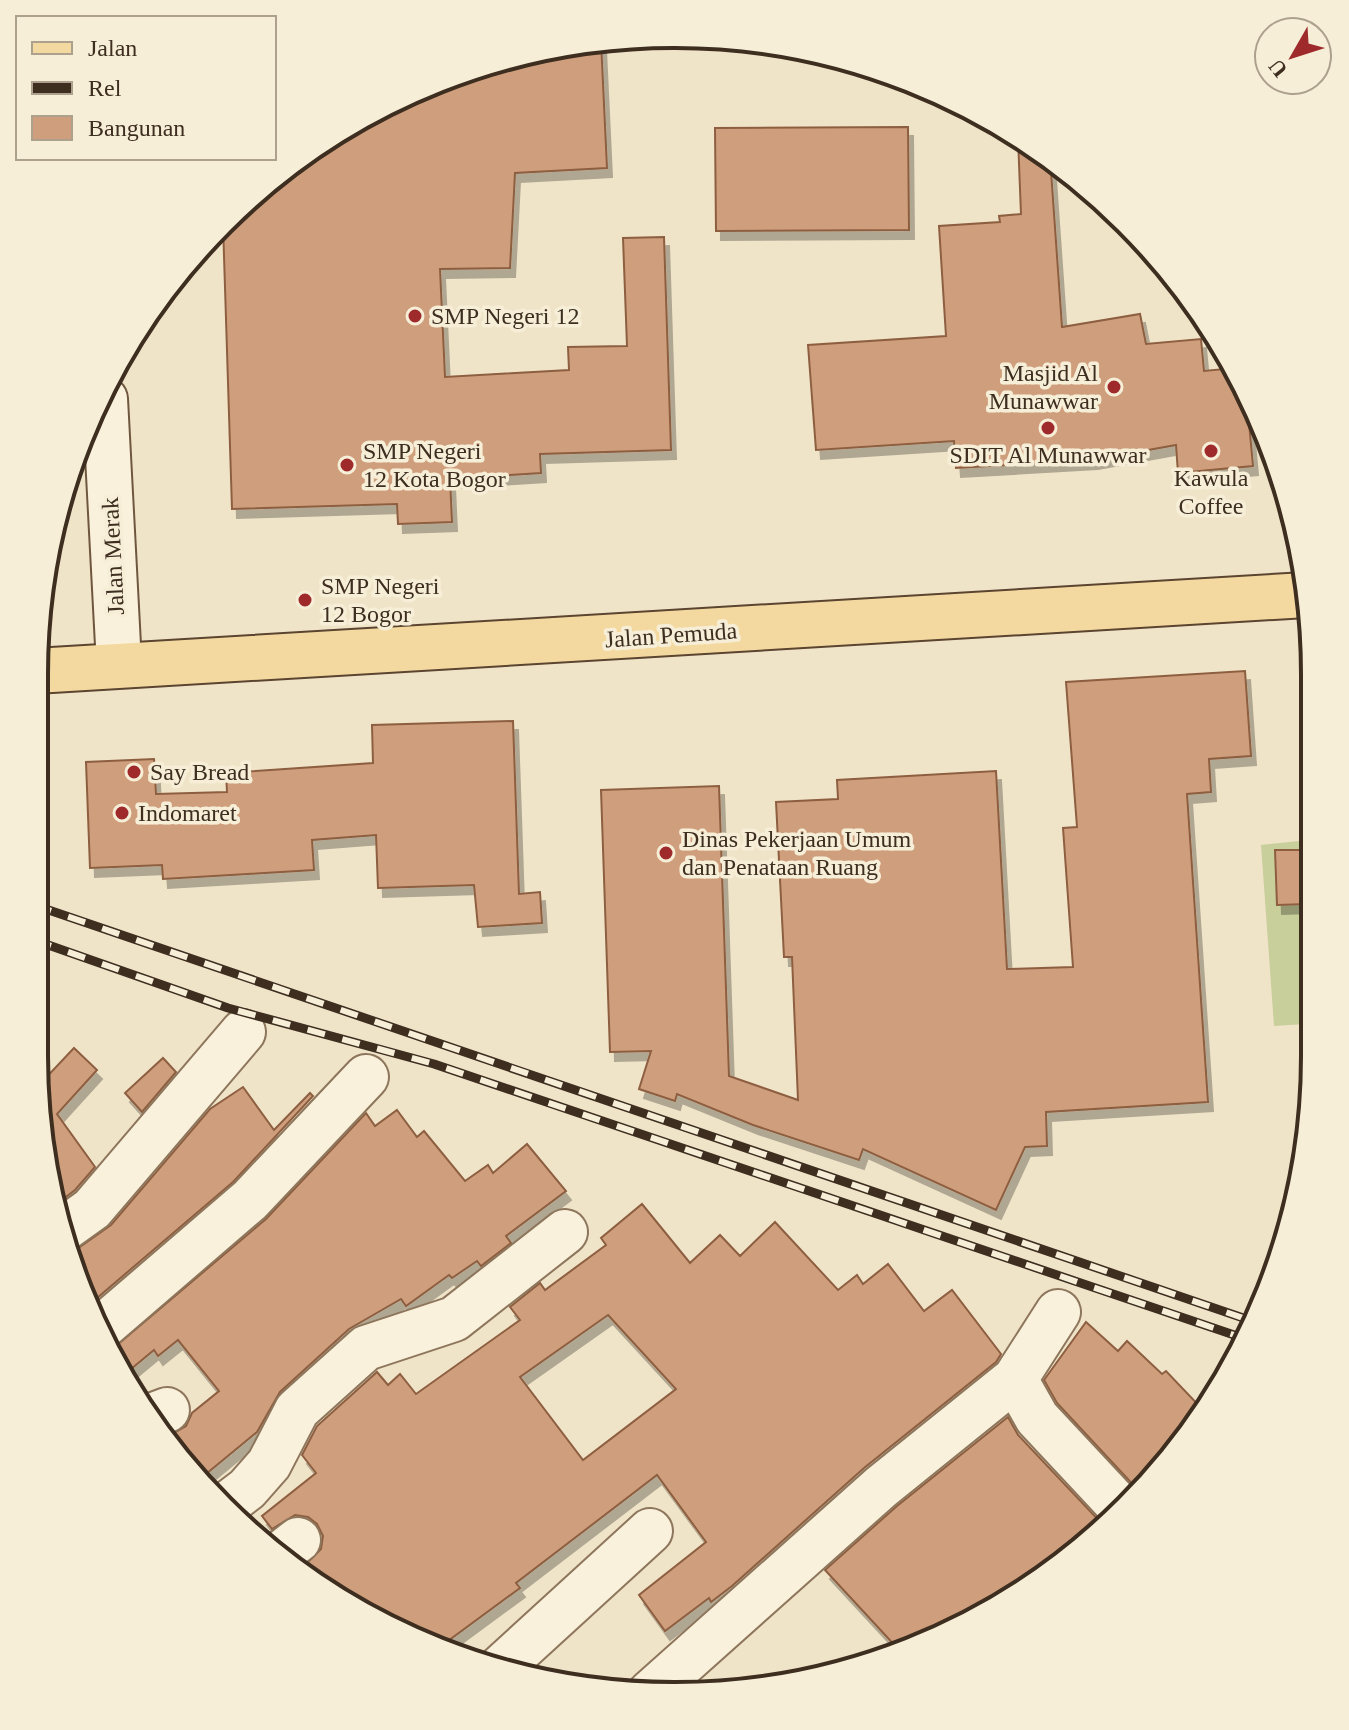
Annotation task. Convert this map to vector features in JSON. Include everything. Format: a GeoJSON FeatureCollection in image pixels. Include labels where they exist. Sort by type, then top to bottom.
{"type":"FeatureCollection","features":[{"type":"Feature","properties":{"kind":"main road","name":"Jalan Pemuda"},"geometry":{"type":"LineString","coordinates":[[48,670],[412,651],[1296,596]]}},
{"type":"Feature","properties":{"kind":"street","name":"Jalan Merak"},"geometry":{"type":"LineString","coordinates":[[106,413],[119,664]]}},
{"type":"Feature","properties":{"kind":"street"},"geometry":{"type":"LineString","coordinates":[[71,1224],[92,1209],[243,1032]]}},
{"type":"Feature","properties":{"kind":"street"},"geometry":{"type":"LineString","coordinates":[[108,1322],[250,1200],[366,1077]]}},
{"type":"Feature","properties":{"kind":"street"},"geometry":{"type":"LineString","coordinates":[[232,1500],[269,1464],[297,1410],[366,1348],[454,1319],[565,1232]]}},
{"type":"Feature","properties":{"kind":"street"},"geometry":{"type":"LineString","coordinates":[[663,1682],[881,1487],[1015,1379],[1058,1312]]}},
{"type":"Feature","properties":{"kind":"street"},"geometry":{"type":"LineString","coordinates":[[1015,1379],[1037,1418],[1115,1502]]}},
{"type":"Feature","properties":{"kind":"street"},"geometry":{"type":"LineString","coordinates":[[509,1660],[650,1531]]}},
{"type":"Feature","properties":{"kind":"green space"},"geometry":{"type":"Polygon","coordinates":[[[1301,841],[1301,1024],[1274,1026],[1261,845],[1301,841]]]}},
{"type":"Feature","properties":{"kind":"building"},"geometry":{"type":"Polygon","coordinates":[[[602,52],[607,168],[515,173],[510,268],[440,269],[445,377],[569,370],[568,347],[627,346],[623,238],[664,237],[671,450],[540,454],[541,473],[450,479],[452,522],[398,524],[397,504],[232,509],[223,239],[293,177],[361,132],[397,113],[473,81],[512,69],[602,52]]]}},
{"type":"Feature","properties":{"kind":"building"},"geometry":{"type":"Polygon","coordinates":[[[908,127],[909,230],[716,231],[715,128],[908,127]]]}},
{"type":"Feature","properties":{"kind":"building"},"geometry":{"type":"Polygon","coordinates":[[[1019,151],[1051,174],[1062,327],[1140,314],[1146,344],[1201,339],[1204,371],[1221,369],[1249,427],[1253,466],[1178,473],[1176,445],[1093,460],[956,468],[954,441],[816,450],[808,345],[946,336],[939,226],[1000,222],[999,216],[1021,214],[1019,151]]]}},
{"type":"Feature","properties":{"kind":"building"},"geometry":{"type":"Polygon","coordinates":[[[1245,671],[1251,756],[1209,759],[1211,792],[1187,794],[1208,1102],[1046,1112],[1047,1146],[1025,1147],[996,1210],[863,1149],[859,1160],[753,1125],[677,1094],[675,1101],[639,1089],[651,1051],[610,1052],[601,790],[719,786],[729,1076],[798,1100],[792,957],[784,957],[776,802],[838,799],[837,780],[996,771],[1007,969],[1073,967],[1063,828],[1077,827],[1066,682],[1245,671]]]}},
{"type":"Feature","properties":{"kind":"building"},"geometry":{"type":"Polygon","coordinates":[[[513,721],[519,894],[540,892],[542,923],[478,927],[474,885],[378,888],[376,835],[312,840],[314,870],[163,879],[162,865],[90,868],[86,762],[154,759],[156,794],[227,792],[226,773],[373,763],[372,725],[513,721]]]}},
{"type":"Feature","properties":{"kind":"building"},"geometry":{"type":"Polygon","coordinates":[[[1275,850],[1301,850],[1301,904],[1277,905],[1275,850]]]}},
{"type":"Feature","properties":{"kind":"building"},"geometry":{"type":"Polygon","coordinates":[[[74,1048],[97,1070],[57,1114],[95,1167],[64,1198],[53,1137],[48,1075],[74,1048]]]}},
{"type":"Feature","properties":{"kind":"building"},"geometry":{"type":"Polygon","coordinates":[[[163,1058],[176,1072],[142,1112],[125,1093],[163,1058]]]}},
{"type":"Feature","properties":{"kind":"building"},"geometry":{"type":"Polygon","coordinates":[[[243,1087],[274,1130],[310,1093],[313,1096],[233,1182],[97,1298],[78,1248],[111,1225],[210,1109],[243,1087]]]}},
{"type":"Feature","properties":{"kind":"building"},"geometry":{"type":"Polygon","coordinates":[[[397,1110],[417,1137],[424,1131],[465,1181],[488,1165],[493,1173],[527,1144],[566,1191],[506,1236],[511,1243],[481,1266],[477,1261],[452,1278],[449,1275],[406,1306],[401,1299],[349,1329],[280,1392],[257,1432],[207,1473],[174,1433],[186,1426],[192,1413],[219,1391],[178,1340],[158,1356],[154,1350],[132,1368],[119,1344],[266,1219],[366,1113],[375,1126],[397,1110]]]}},
{"type":"Feature","properties":{"kind":"building"},"geometry":{"type":"Polygon","coordinates":[[[642,1204],[690,1263],[720,1235],[740,1256],[775,1222],[838,1290],[857,1275],[863,1284],[888,1264],[924,1311],[952,1290],[1001,1354],[996,1362],[864,1468],[732,1586],[711,1602],[709,1598],[665,1631],[639,1595],[706,1542],[657,1475],[516,1583],[520,1588],[450,1640],[361,1598],[307,1563],[321,1549],[323,1536],[317,1524],[308,1517],[295,1515],[272,1529],[262,1516],[316,1473],[302,1455],[317,1426],[377,1372],[388,1385],[400,1374],[416,1394],[520,1320],[510,1307],[540,1283],[545,1290],[606,1245],[601,1238],[642,1204]],[[608,1315],[520,1377],[583,1460],[676,1389],[608,1315]]]}},
{"type":"Feature","properties":{"kind":"building"},"geometry":{"type":"Polygon","coordinates":[[[1086,1322],[1118,1351],[1127,1341],[1162,1374],[1166,1371],[1196,1402],[1172,1437],[1132,1484],[1057,1403],[1044,1380],[1086,1322]]]}},
{"type":"Feature","properties":{"kind":"building"},"geometry":{"type":"Polygon","coordinates":[[[1008,1417],[1018,1435],[1097,1519],[1056,1553],[988,1598],[892,1643],[825,1570],[897,1506],[1008,1417]]]}},
{"type":"Feature","properties":{"kind":"railway"},"geometry":{"type":"LineString","coordinates":[[48,910],[1243,1318]]}},
{"type":"Feature","properties":{"kind":"railway"},"geometry":{"type":"LineString","coordinates":[[48,945],[228,1008],[434,1064],[1235,1335]]}},
{"type":"Feature","properties":{"kind":"place","name":"SMP Negeri 12"},"geometry":{"type":"Point","coordinates":[415,316]}},
{"type":"Feature","properties":{"kind":"place","name":"Masjid Al Munawwar"},"geometry":{"type":"Point","coordinates":[1114,387]}},
{"type":"Feature","properties":{"kind":"place","name":"SDIT Al Munawwar"},"geometry":{"type":"Point","coordinates":[1048,428]}},
{"type":"Feature","properties":{"kind":"place","name":"Kawula Coffee"},"geometry":{"type":"Point","coordinates":[1211,451]}},
{"type":"Feature","properties":{"kind":"place","name":"SMP Negeri 12 Kota Bogor"},"geometry":{"type":"Point","coordinates":[347,465]}},
{"type":"Feature","properties":{"kind":"place","name":"SMP Negeri 12 Bogor"},"geometry":{"type":"Point","coordinates":[305,600]}},
{"type":"Feature","properties":{"kind":"place","name":"Say Bread"},"geometry":{"type":"Point","coordinates":[134,772]}},
{"type":"Feature","properties":{"kind":"place","name":"Indomaret"},"geometry":{"type":"Point","coordinates":[122,813]}},
{"type":"Feature","properties":{"kind":"place","name":"Dinas Pekerjaan Umum dan Penataan Ruang"},"geometry":{"type":"Point","coordinates":[666,853]}}]}
